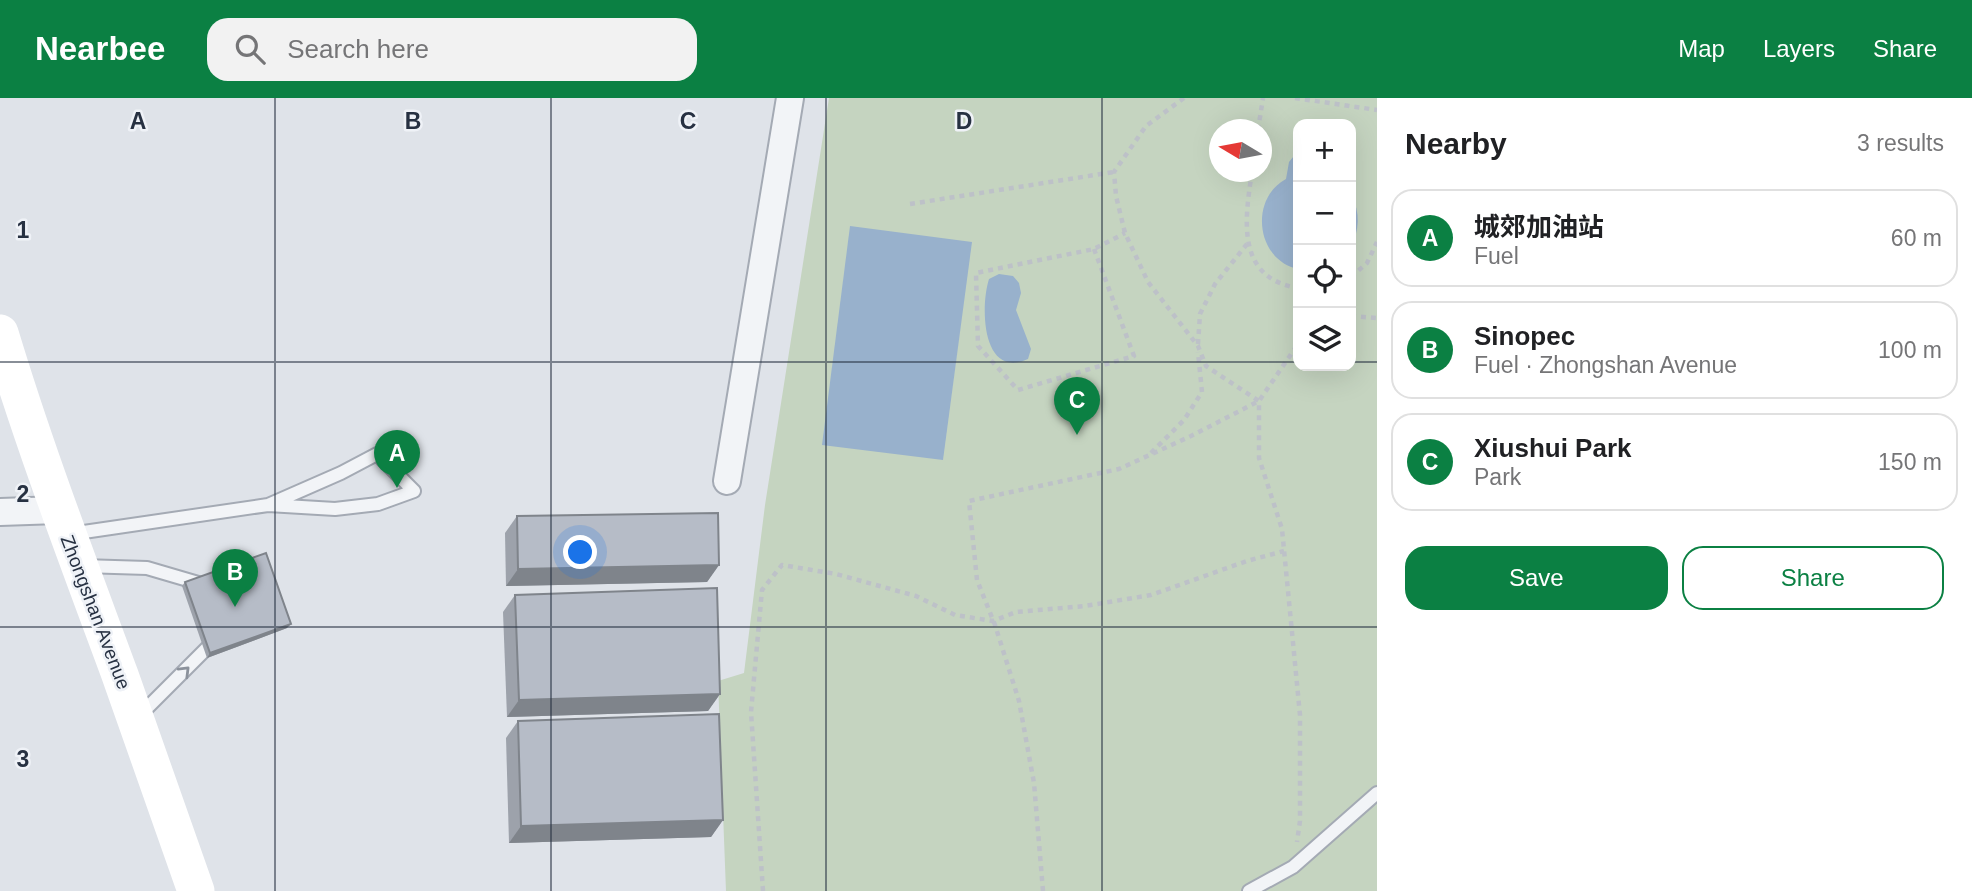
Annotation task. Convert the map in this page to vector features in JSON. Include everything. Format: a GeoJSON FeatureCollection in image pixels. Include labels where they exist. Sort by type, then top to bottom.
{"type":"FeatureCollection","features":[{"type":"Feature","properties":{"kind":"main road","name":"Zhongshan Avenue"},"geometry":{"type":"LineString","coordinates":[[0,333],[25,415],[196,891]]}},
{"type":"Feature","properties":{"kind":"street"},"geometry":{"type":"LineString","coordinates":[[727,481],[790,98]]}},
{"type":"Feature","properties":{"kind":"street"},"geometry":{"type":"LineString","coordinates":[[0,512],[68,537]]}},
{"type":"Feature","properties":{"kind":"lane"},"geometry":{"type":"LineString","coordinates":[[68,537],[268,505],[335,509],[377,504],[415,491],[377,454],[268,505]]}},
{"type":"Feature","properties":{"kind":"lane"},"geometry":{"type":"LineString","coordinates":[[68,537],[147,568],[208,585],[212,597]]}},
{"type":"Feature","properties":{"kind":"lane"},"geometry":{"type":"LineString","coordinates":[[136,719],[223,632]]}},
{"type":"Feature","properties":{"kind":"lane"},"geometry":{"type":"LineString","coordinates":[[1249,891],[1293,867],[1377,793]]}},
{"type":"Feature","properties":{"kind":"path"},"geometry":{"type":"LineString","coordinates":[[1184,98],[1146,125],[1114,172],[1116,196],[1125,233],[1148,282],[1198,345],[1206,366],[1259,401]]}},
{"type":"Feature","properties":{"kind":"path"},"geometry":{"type":"LineString","coordinates":[[1260,119],[1263,98]]}},
{"type":"Feature","properties":{"kind":"path"},"geometry":{"type":"LineString","coordinates":[[1295,98],[1377,110]]}},
{"type":"Feature","properties":{"kind":"path"},"geometry":{"type":"LineString","coordinates":[[910,204],[1114,172]]}},
{"type":"Feature","properties":{"kind":"path"},"geometry":{"type":"LineString","coordinates":[[1250,182],[1246,211],[1247,244],[1257,263],[1270,276],[1293,286]]}},
{"type":"Feature","properties":{"kind":"path"},"geometry":{"type":"LineString","coordinates":[[1094,249],[1133,356],[1018,390],[978,346],[976,273],[1094,249],[1125,233]]}},
{"type":"Feature","properties":{"kind":"path"},"geometry":{"type":"LineString","coordinates":[[1356,273],[1367,263],[1377,242]]}},
{"type":"Feature","properties":{"kind":"path"},"geometry":{"type":"LineString","coordinates":[[1147,456],[1184,420],[1202,392],[1198,345],[1200,314],[1215,284],[1247,244]]}},
{"type":"Feature","properties":{"kind":"path"},"geometry":{"type":"LineString","coordinates":[[1356,316],[1377,318]]}},
{"type":"Feature","properties":{"kind":"path"},"geometry":{"type":"LineString","coordinates":[[1044,891],[1034,783],[1021,715],[993,621],[976,580],[969,501],[1119,469],[1259,401],[1293,351]]}},
{"type":"Feature","properties":{"kind":"path"},"geometry":{"type":"LineString","coordinates":[[1259,401],[1259,458],[1282,528],[1300,715],[1300,821],[1293,867]]}},
{"type":"Feature","properties":{"kind":"path"},"geometry":{"type":"LineString","coordinates":[[763,891],[751,712],[762,590],[782,565],[836,574],[916,596],[955,615],[993,621],[1016,612],[1084,606],[1150,595],[1284,551]]}},
{"type":"Feature","properties":{"kind":"green space"},"geometry":{"type":"Polygon","coordinates":[[[829,98],[1377,98],[1377,891],[726,891],[718,681],[744,673],[765,505],[829,98]]]}},
{"type":"Feature","properties":{"kind":"water"},"geometry":{"type":"Polygon","coordinates":[[[1293,157],[1293,267],[1273,254],[1262,228],[1266,200],[1274,188],[1286,179],[1289,162],[1293,157]]]}},
{"type":"Feature","properties":{"kind":"water"},"geometry":{"type":"Polygon","coordinates":[[[850,226],[972,242],[943,460],[822,445],[850,226]]]}},
{"type":"Feature","properties":{"kind":"water"},"geometry":{"type":"Polygon","coordinates":[[[999,274],[1013,276],[1019,283],[1021,293],[1016,310],[1031,349],[1028,359],[1013,363],[1001,359],[993,350],[985,322],[989,279],[999,274]]]}},
{"type":"Feature","properties":{"kind":"building"},"geometry":{"type":"Polygon","coordinates":[[[718,513],[719,565],[518,569],[517,516],[718,513]]]}},
{"type":"Feature","properties":{"kind":"building"},"geometry":{"type":"Polygon","coordinates":[[[266,553],[291,624],[210,653],[185,582],[266,553]]]}},
{"type":"Feature","properties":{"kind":"building"},"geometry":{"type":"Polygon","coordinates":[[[717,588],[720,694],[519,700],[515,595],[717,588]]]}},
{"type":"Feature","properties":{"kind":"building"},"geometry":{"type":"Polygon","coordinates":[[[719,714],[723,820],[521,826],[518,721],[719,714]]]}},
{"type":"Feature","properties":{"kind":"place","name":"Xiushui Park"},"geometry":{"type":"Point","coordinates":[1077,435]}},
{"type":"Feature","properties":{"kind":"place","name":"城郊加油站"},"geometry":{"type":"Point","coordinates":[397,488]}},
{"type":"Feature","properties":{"kind":"place","name":"Sinopec"},"geometry":{"type":"Point","coordinates":[235,607]}}]}
